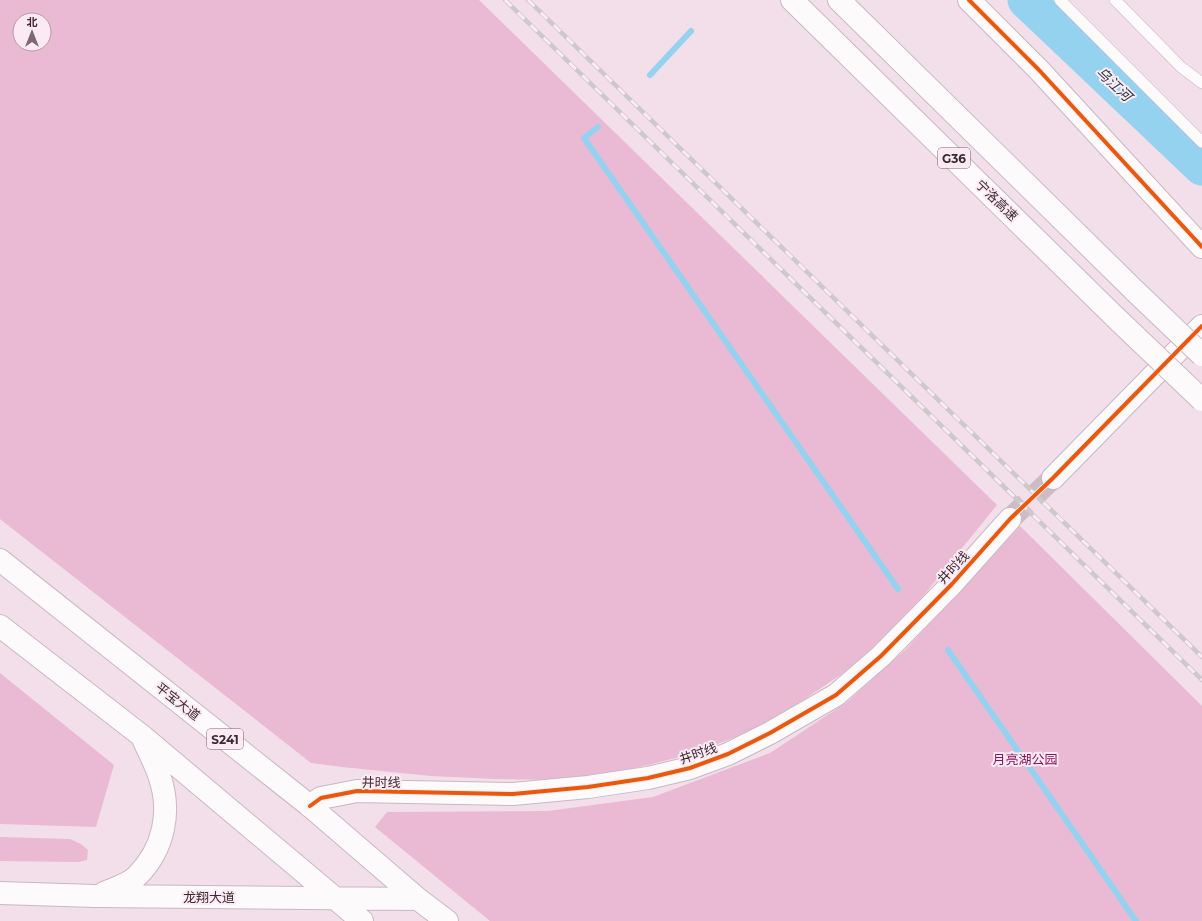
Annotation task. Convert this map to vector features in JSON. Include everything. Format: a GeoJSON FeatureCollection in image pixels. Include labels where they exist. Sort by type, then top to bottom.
{"type":"FeatureCollection","features":[{"type":"Feature","properties":{"kind":"main road","name":"宁洛高速"},"geometry":{"type":"LineString","coordinates":[[792,0],[1202,400]]}},
{"type":"Feature","properties":{"kind":"main road","name":"G36"},"geometry":{"type":"LineString","coordinates":[[839,0],[1202,355]]}},
{"type":"Feature","properties":{"kind":"main road"},"geometry":{"type":"LineString","coordinates":[[969,0],[1039,70],[1202,247]]}},
{"type":"Feature","properties":{"kind":"main road"},"geometry":{"type":"LineString","coordinates":[[1053,478],[1202,326]]}},
{"type":"Feature","properties":{"kind":"main road","name":"井时线"},"geometry":{"type":"LineString","coordinates":[[310,806],[321,798],[357,791],[513,794],[588,787],[648,778],[690,768],[728,754],[770,733],[836,695],[881,656],[952,584],[1010,519]]}},
{"type":"Feature","properties":{"kind":"main road","name":"平宝大道"},"geometry":{"type":"LineString","coordinates":[[0,560],[310,806],[418,899],[447,921]]}},
{"type":"Feature","properties":{"kind":"main road"},"geometry":{"type":"LineString","coordinates":[[0,626],[142,736],[362,921]]}},
{"type":"Feature","properties":{"kind":"main road"},"geometry":{"type":"LineString","coordinates":[[95,896],[126,884],[136,877],[147,863],[159,843],[166,817],[164,796],[159,775],[142,736]]}},
{"type":"Feature","properties":{"kind":"main road","name":"龙翔大道"},"geometry":{"type":"LineString","coordinates":[[0,894],[418,899]]}},
{"type":"Feature","properties":{"kind":"lane"},"geometry":{"type":"LineString","coordinates":[[1060,0],[1202,142]]}},
{"type":"Feature","properties":{"kind":"lane"},"geometry":{"type":"LineString","coordinates":[[1115,0],[1181,67],[1202,83]]}},
{"type":"Feature","properties":{"kind":"green space"},"geometry":{"type":"Polygon","coordinates":[[[0,0],[479,0],[997,505],[924,595],[862,658],[839,676],[803,700],[750,731],[695,753],[628,770],[555,780],[431,776],[311,763],[0,519],[0,0]]]}},
{"type":"Feature","properties":{"kind":"green space","name":"月亮湖公园"},"geometry":{"type":"Polygon","coordinates":[[[1020,526],[1202,706],[1202,921],[490,921],[375,827],[387,812],[548,811],[653,797],[770,753],[847,702],[905,650],[1020,526]]]}},
{"type":"Feature","properties":{"kind":"green space"},"geometry":{"type":"Polygon","coordinates":[[[0,673],[114,765],[96,827],[0,824],[0,673]]]}},
{"type":"Feature","properties":{"kind":"green space"},"geometry":{"type":"Polygon","coordinates":[[[0,837],[70,839],[81,844],[88,850],[87,860],[78,862],[0,861],[0,837]]]}},
{"type":"Feature","properties":{"kind":"waterway","name":"乌江河"},"geometry":{"type":"LineString","coordinates":[[1026,0],[1202,167]]}},
{"type":"Feature","properties":{"kind":"waterway"},"geometry":{"type":"LineString","coordinates":[[650,75],[691,31]]}},
{"type":"Feature","properties":{"kind":"waterway"},"geometry":{"type":"LineString","coordinates":[[598,127],[584,138],[898,589]]}},
{"type":"Feature","properties":{"kind":"waterway"},"geometry":{"type":"LineString","coordinates":[[948,650],[1136,921]]}},
{"type":"Feature","properties":{"kind":"tunnel"},"geometry":{"type":"LineString","coordinates":[[1010,519],[1053,478]]}},
{"type":"Feature","properties":{"kind":"railway"},"geometry":{"type":"LineString","coordinates":[[505,0],[1202,680]]}},
{"type":"Feature","properties":{"kind":"railway"},"geometry":{"type":"LineString","coordinates":[[528,0],[1202,657]]}},
{"type":"Feature","properties":{"kind":"cycle path"},"geometry":{"type":"LineString","coordinates":[[969,0],[1039,70],[1202,247]]}},
{"type":"Feature","properties":{"kind":"cycle path"},"geometry":{"type":"LineString","coordinates":[[310,806],[321,798],[357,791],[513,794],[588,787],[648,778],[690,768],[728,754],[770,733],[836,695],[881,656],[952,584],[1010,519],[1053,478],[1202,326]]}}]}
